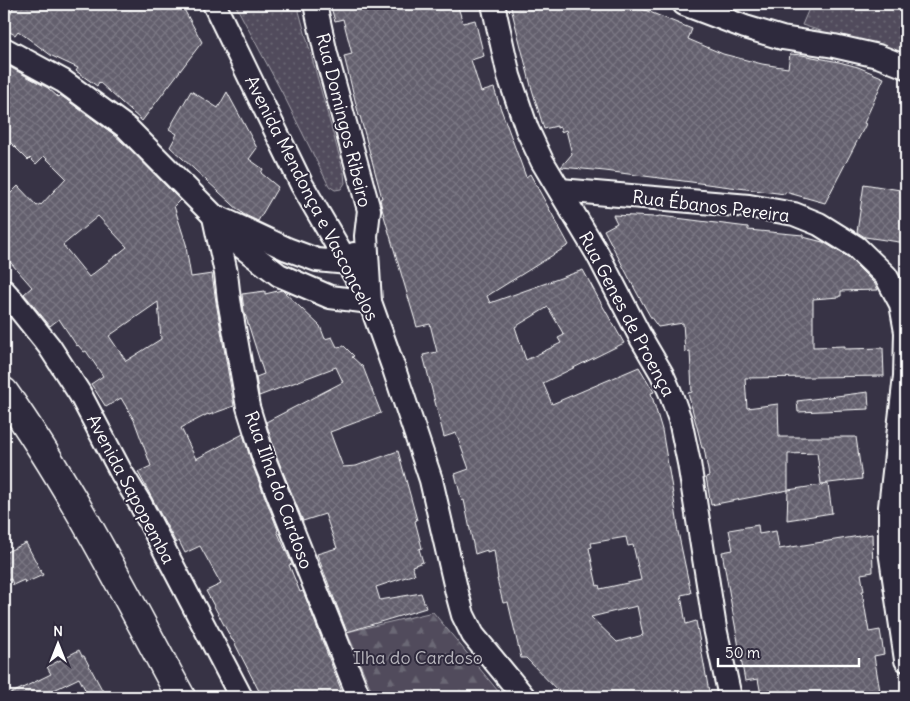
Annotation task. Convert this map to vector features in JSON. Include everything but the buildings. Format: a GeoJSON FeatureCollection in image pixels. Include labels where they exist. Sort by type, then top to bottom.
{"type":"FeatureCollection","features":[{"type":"Feature","properties":{"kind":"main road"},"geometry":{"type":"LineString","coordinates":[[4,392],[30,430],[92,534],[181,697]]}},
{"type":"Feature","properties":{"kind":"street","name":"Avenida Mendonça e Vasconcelos"},"geometry":{"type":"LineString","coordinates":[[214,4],[302,185],[370,302],[431,480],[463,615],[473,635],[524,697]]}},
{"type":"Feature","properties":{"kind":"street","name":"Rua Domingos Ribeiro"},"geometry":{"type":"LineString","coordinates":[[315,4],[326,54],[369,210],[366,236],[370,302]]}},
{"type":"Feature","properties":{"kind":"street","name":"Rua Genes de Proença"},"geometry":{"type":"LineString","coordinates":[[493,4],[509,76],[527,128],[542,161],[597,253],[662,374],[680,420],[689,463],[715,628],[730,697]]}},
{"type":"Feature","properties":{"kind":"street"},"geometry":{"type":"LineString","coordinates":[[684,4],[745,27],[782,38],[834,46],[878,56],[906,67]]}},
{"type":"Feature","properties":{"kind":"street"},"geometry":{"type":"LineString","coordinates":[[4,49],[63,80],[127,128],[242,247],[279,275],[330,297],[370,302]]}},
{"type":"Feature","properties":{"kind":"street","name":"Rua Ébanos Pereira"},"geometry":{"type":"LineString","coordinates":[[560,190],[749,206],[794,214],[819,224],[856,247],[886,276],[901,304],[906,332],[906,377],[890,507],[890,551],[906,660]]}},
{"type":"Feature","properties":{"kind":"street"},"geometry":{"type":"LineString","coordinates":[[214,216],[287,250],[317,260],[348,263]]}},
{"type":"Feature","properties":{"kind":"street","name":"Rua Ilha do Cardoso"},"geometry":{"type":"LineString","coordinates":[[214,216],[226,273],[248,407],[264,459],[359,697]]}},
{"type":"Feature","properties":{"kind":"street","name":"Rua Domingos Ribeiro"},"geometry":{"type":"LineString","coordinates":[[348,263],[366,236]]}},
{"type":"Feature","properties":{"kind":"street","name":"Avenida Sapopemba"},"geometry":{"type":"LineString","coordinates":[[4,291],[50,346],[80,394],[241,697]]}},
{"type":"Feature","properties":{"kind":"green space"},"geometry":{"type":"Polygon","coordinates":[[[235,4],[297,4],[344,173],[345,183],[341,189],[335,190],[329,186],[235,4]]]}},
{"type":"Feature","properties":{"kind":"green space"},"geometry":{"type":"Polygon","coordinates":[[[811,4],[906,4],[906,58],[802,25],[811,4]]]}},
{"type":"Feature","properties":{"kind":"green space","name":"Ilha do Cardoso"},"geometry":{"type":"Polygon","coordinates":[[[433,612],[503,697],[374,697],[347,632],[433,612]]]}}]}
